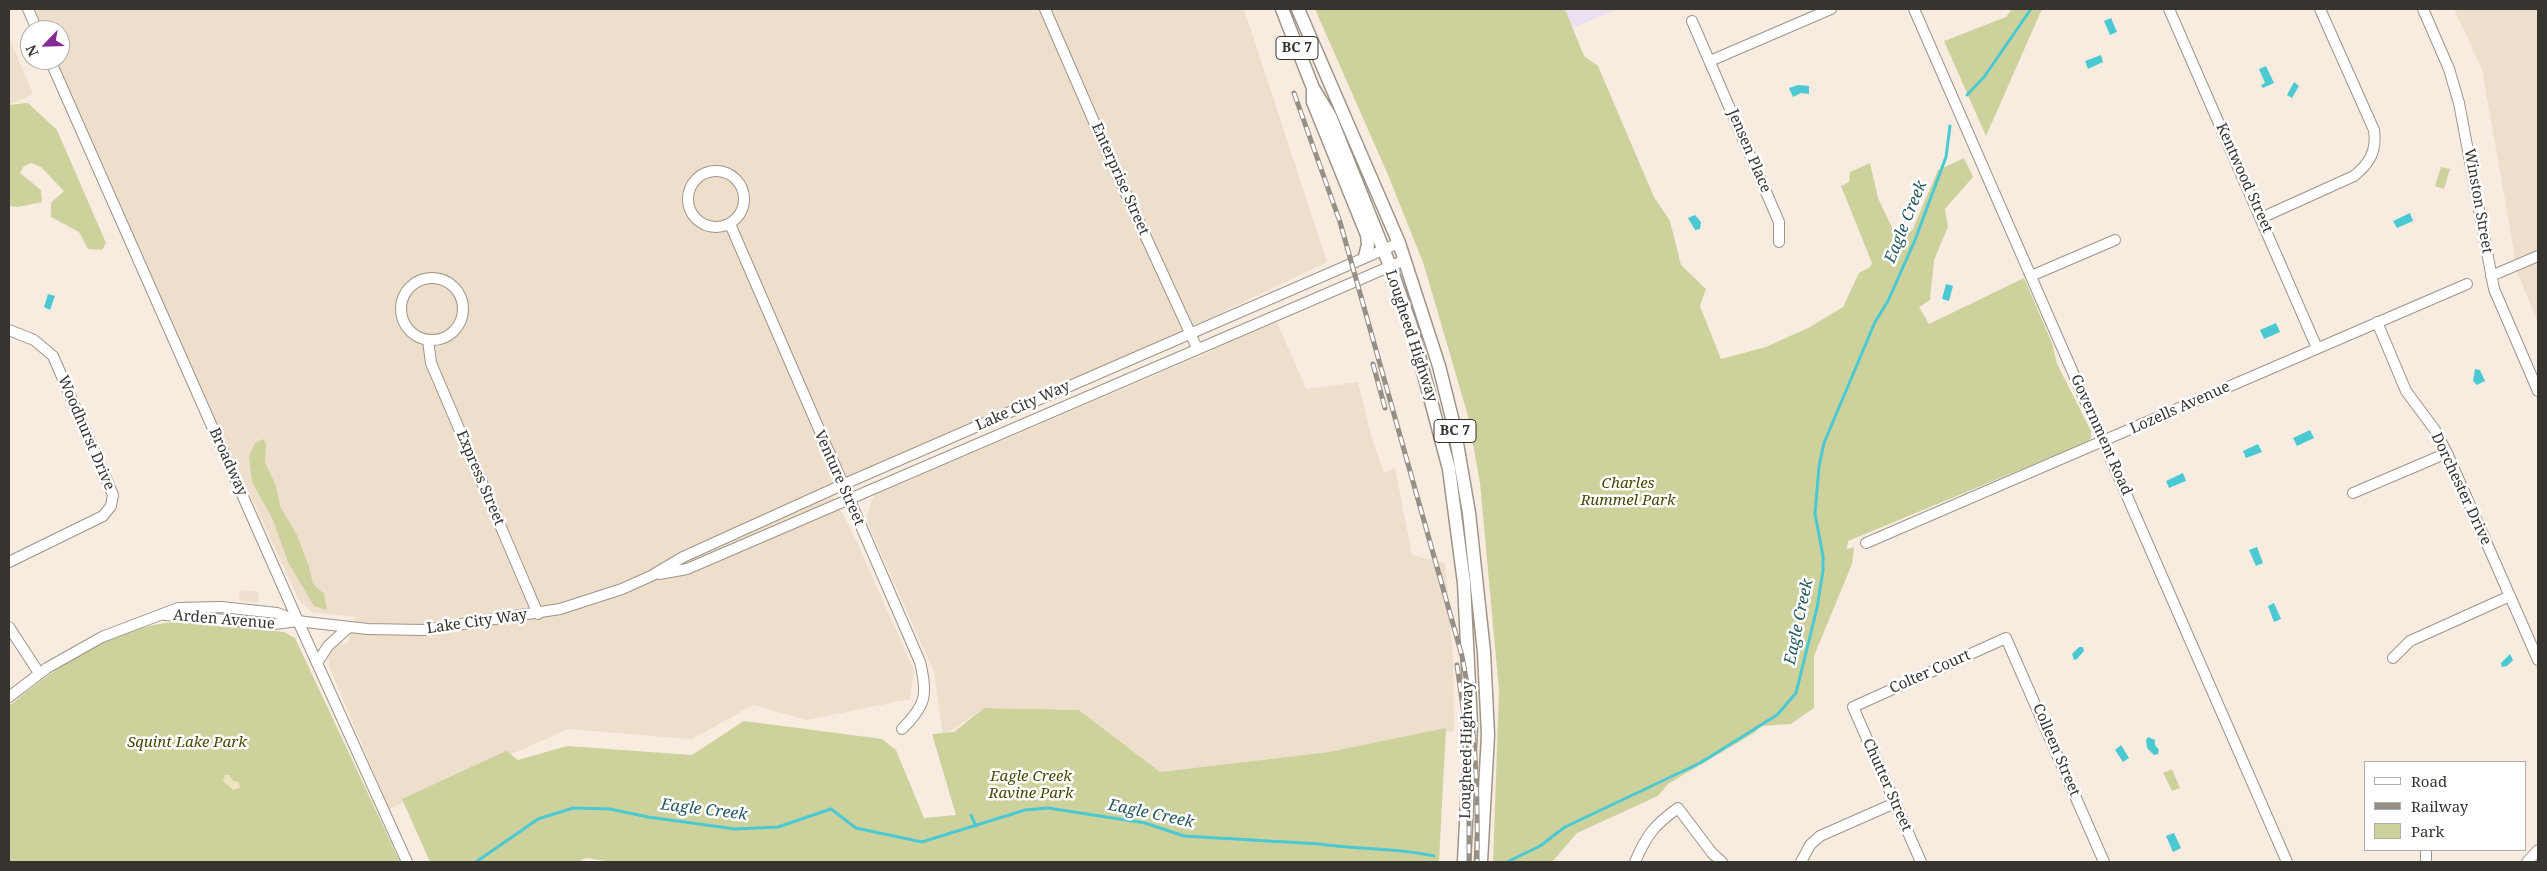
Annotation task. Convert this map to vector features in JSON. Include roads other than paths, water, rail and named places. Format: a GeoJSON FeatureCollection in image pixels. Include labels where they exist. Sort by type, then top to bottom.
{"type":"FeatureCollection","features":[{"type":"Feature","properties":{"kind":"main road","name":"Lougheed Highway"},"geometry":{"type":"LineString","coordinates":[[1282,9],[1313,88],[1330,116],[1390,266],[1411,326],[1449,469],[1464,583],[1471,725],[1464,862]]}},
{"type":"Feature","properties":{"kind":"main road","name":"Lougheed Highway"},"geometry":{"type":"LineString","coordinates":[[1298,9],[1399,243],[1439,366],[1454,426],[1469,513],[1482,634],[1487,711],[1481,862]]}},
{"type":"Feature","properties":{"kind":"main road"},"geometry":{"type":"LineString","coordinates":[[1313,88],[1313,102],[1367,235],[1368,245],[1365,256]]}},
{"type":"Feature","properties":{"kind":"street","name":"Enterprise Street"},"geometry":{"type":"LineString","coordinates":[[1045,9],[1188,333],[1197,348]]}},
{"type":"Feature","properties":{"kind":"street"},"geometry":{"type":"LineString","coordinates":[[1710,61],[1830,9]]}},
{"type":"Feature","properties":{"kind":"street","name":"Government Road"},"geometry":{"type":"LineString","coordinates":[[1914,9],[2287,862]]}},
{"type":"Feature","properties":{"kind":"street","name":"Kentwood Street"},"geometry":{"type":"LineString","coordinates":[[2169,9],[2317,348]]}},
{"type":"Feature","properties":{"kind":"street"},"geometry":{"type":"LineString","coordinates":[[2261,218],[2354,176],[2366,166],[2372,156],[2376,142],[2374,130],[2320,9]]}},
{"type":"Feature","properties":{"kind":"street","name":"Winston Street"},"geometry":{"type":"LineString","coordinates":[[2423,9],[2449,69],[2459,103],[2491,276],[2501,306],[2538,392]]}},
{"type":"Feature","properties":{"kind":"street","name":"Jensen Place"},"geometry":{"type":"LineString","coordinates":[[1692,21],[1779,222],[1779,242]]}},
{"type":"Feature","properties":{"kind":"street","name":"Broadway"},"geometry":{"type":"LineString","coordinates":[[54,70],[298,621],[407,862]]}},
{"type":"Feature","properties":{"kind":"street"},"geometry":{"type":"LineString","coordinates":[[716,171],[726,173],[740,185],[743,193],[742,211],[730,224],[712,228],[695,219],[687,202],[688,192],[698,176],[716,171]]}},
{"type":"Feature","properties":{"kind":"street","name":"Venture Street"},"geometry":{"type":"LineString","coordinates":[[730,224],[848,500],[920,662],[925,681],[925,699],[917,714],[902,729]]}},
{"type":"Feature","properties":{"kind":"street"},"geometry":{"type":"LineString","coordinates":[[2031,276],[2115,240]]}},
{"type":"Feature","properties":{"kind":"street","name":"Lake City Way"},"geometry":{"type":"LineString","coordinates":[[298,621],[348,627],[423,630],[538,614],[622,589],[651,576],[683,557],[842,485],[1365,256],[1399,243]]}},
{"type":"Feature","properties":{"kind":"street"},"geometry":{"type":"LineString","coordinates":[[2491,276],[2538,256]]}},
{"type":"Feature","properties":{"kind":"street","name":"Lake City Way"},"geometry":{"type":"LineString","coordinates":[[651,576],[687,569],[1405,260]]}},
{"type":"Feature","properties":{"kind":"street"},"geometry":{"type":"LineString","coordinates":[[440,279],[449,284],[459,295],[462,310],[461,320],[448,336],[428,340],[419,337],[407,328],[401,314],[401,304],[411,286],[419,281],[440,279]]}},
{"type":"Feature","properties":{"kind":"street","name":"Lozells Avenue"},"geometry":{"type":"LineString","coordinates":[[1866,543],[2466,284]]}},
{"type":"Feature","properties":{"kind":"street","name":"Dorchester Drive"},"geometry":{"type":"LineString","coordinates":[[2377,322],[2406,392],[2435,430],[2447,453],[2538,660]]}},
{"type":"Feature","properties":{"kind":"street","name":"Woodhurst Drive"},"geometry":{"type":"LineString","coordinates":[[9,330],[34,340],[53,356],[112,495],[111,506],[103,516],[9,562]]}},
{"type":"Feature","properties":{"kind":"street","name":"Express Street"},"geometry":{"type":"LineString","coordinates":[[428,340],[431,363],[538,614]]}},
{"type":"Feature","properties":{"kind":"street"},"geometry":{"type":"LineString","coordinates":[[2353,494],[2447,453]]}},
{"type":"Feature","properties":{"kind":"street"},"geometry":{"type":"LineString","coordinates":[[2393,658],[2410,641],[2510,596]]}},
{"type":"Feature","properties":{"kind":"street","name":"Arden Avenue"},"geometry":{"type":"LineString","coordinates":[[9,697],[40,673],[118,630],[164,615],[274,624],[298,621]]}},
{"type":"Feature","properties":{"kind":"street"},"geometry":{"type":"LineString","coordinates":[[9,627],[40,673]]}},
{"type":"Feature","properties":{"kind":"street"},"geometry":{"type":"LineString","coordinates":[[317,663],[328,646],[348,627]]}},
{"type":"Feature","properties":{"kind":"street","name":"Colter Court"},"geometry":{"type":"LineString","coordinates":[[1853,707],[2006,638]]}},
{"type":"Feature","properties":{"kind":"street","name":"Colleen Street"},"geometry":{"type":"LineString","coordinates":[[2006,638],[2104,862]]}},
{"type":"Feature","properties":{"kind":"street","name":"Chutter Street"},"geometry":{"type":"LineString","coordinates":[[1853,707],[1921,862]]}},
{"type":"Feature","properties":{"kind":"street"},"geometry":{"type":"LineString","coordinates":[[1801,862],[1810,845],[1820,836],[1895,803]]}},
{"type":"Feature","properties":{"kind":"street"},"geometry":{"type":"LineString","coordinates":[[1635,862],[1646,837],[1660,821],[1678,808],[1712,853],[1722,862]]}},
{"type":"Feature","properties":{"kind":"street"},"geometry":{"type":"LineString","coordinates":[[2527,862],[2537,855]]}},
{"type":"Feature","properties":{"kind":"water"},"geometry":{"type":"Polygon","coordinates":[[[2111,18],[2117,32],[2110,35],[2104,21],[2111,18]]]}},
{"type":"Feature","properties":{"kind":"water"},"geometry":{"type":"Polygon","coordinates":[[[2101,55],[2103,62],[2088,69],[2085,61],[2101,55]]]}},
{"type":"Feature","properties":{"kind":"water"},"geometry":{"type":"Polygon","coordinates":[[[2266,66],[2274,83],[2263,88],[2261,85],[2265,83],[2259,69],[2266,66]]]}},
{"type":"Feature","properties":{"kind":"water"},"geometry":{"type":"Polygon","coordinates":[[[2294,82],[2299,86],[2292,98],[2287,95],[2294,82]]]}},
{"type":"Feature","properties":{"kind":"water"},"geometry":{"type":"Polygon","coordinates":[[[1798,85],[1809,86],[1809,94],[1801,93],[1793,97],[1789,88],[1798,85]]]}},
{"type":"Feature","properties":{"kind":"water"},"geometry":{"type":"Polygon","coordinates":[[[2410,213],[2413,221],[2397,228],[2393,221],[2410,213]]]}},
{"type":"Feature","properties":{"kind":"water"},"geometry":{"type":"Polygon","coordinates":[[[1695,215],[1701,222],[1700,229],[1695,230],[1688,218],[1695,215]]]}},
{"type":"Feature","properties":{"kind":"water"},"geometry":{"type":"Polygon","coordinates":[[[1946,284],[1953,286],[1949,301],[1942,299],[1946,284]]]}},
{"type":"Feature","properties":{"kind":"water"},"geometry":{"type":"Polygon","coordinates":[[[48,294],[55,296],[50,310],[44,307],[48,294]]]}},
{"type":"Feature","properties":{"kind":"water"},"geometry":{"type":"Polygon","coordinates":[[[2276,323],[2280,332],[2264,339],[2260,330],[2276,323]]]}},
{"type":"Feature","properties":{"kind":"water"},"geometry":{"type":"Polygon","coordinates":[[[2475,369],[2480,370],[2485,381],[2477,385],[2473,381],[2475,369]]]}},
{"type":"Feature","properties":{"kind":"water"},"geometry":{"type":"Polygon","coordinates":[[[2310,430],[2314,438],[2297,446],[2293,438],[2310,430]]]}},
{"type":"Feature","properties":{"kind":"water"},"geometry":{"type":"Polygon","coordinates":[[[2258,444],[2262,452],[2246,458],[2243,451],[2258,444]]]}},
{"type":"Feature","properties":{"kind":"water"},"geometry":{"type":"Polygon","coordinates":[[[2183,473],[2186,481],[2169,488],[2166,481],[2183,473]]]}},
{"type":"Feature","properties":{"kind":"water"},"geometry":{"type":"Polygon","coordinates":[[[2257,547],[2263,563],[2256,566],[2249,550],[2257,547]]]}},
{"type":"Feature","properties":{"kind":"water"},"geometry":{"type":"Polygon","coordinates":[[[2274,603],[2281,619],[2274,622],[2268,606],[2274,603]]]}},
{"type":"Feature","properties":{"kind":"water"},"geometry":{"type":"Polygon","coordinates":[[[2079,647],[2083,647],[2084,651],[2074,660],[2072,654],[2079,647]]]}},
{"type":"Feature","properties":{"kind":"water"},"geometry":{"type":"Polygon","coordinates":[[[2510,654],[2513,660],[2507,666],[2502,667],[2501,663],[2510,654]]]}},
{"type":"Feature","properties":{"kind":"water"},"geometry":{"type":"Polygon","coordinates":[[[2148,737],[2155,740],[2155,745],[2159,750],[2158,754],[2154,755],[2147,748],[2146,740],[2148,737]]]}},
{"type":"Feature","properties":{"kind":"water"},"geometry":{"type":"Polygon","coordinates":[[[2121,745],[2129,758],[2123,762],[2115,750],[2121,745]]]}},
{"type":"Feature","properties":{"kind":"water"},"geometry":{"type":"Polygon","coordinates":[[[2174,833],[2181,848],[2173,852],[2166,836],[2174,833]]]}},
{"type":"Feature","properties":{"kind":"waterway","name":"Eagle Creek"},"geometry":{"type":"LineString","coordinates":[[1967,95],[1984,77],[2031,9]]}},
{"type":"Feature","properties":{"kind":"waterway","name":"Eagle Creek"},"geometry":{"type":"LineString","coordinates":[[1507,862],[1540,846],[1565,827],[1700,763],[1777,715],[1796,693],[1817,608],[1823,571],[1823,556],[1815,514],[1819,466],[1824,443],[1875,322],[1888,301],[1915,240],[1946,157],[1950,126]]}},
{"type":"Feature","properties":{"kind":"waterway","name":"Eagle Creek"},"geometry":{"type":"LineString","coordinates":[[476,862],[538,819],[573,808],[610,809],[648,817],[735,829],[778,827],[831,809],[856,828],[922,842],[1025,810],[1048,808],[1145,823],[1184,836],[1320,844],[1406,851],[1434,856]]}},
{"type":"Feature","properties":{"kind":"waterway"},"geometry":{"type":"LineString","coordinates":[[971,815],[976,826]]}},
{"type":"Feature","properties":{"kind":"railway"},"geometry":{"type":"LineString","coordinates":[[1294,93],[1340,222],[1462,656],[1467,682],[1475,759],[1477,862]]}},
{"type":"Feature","properties":{"kind":"railway"},"geometry":{"type":"LineString","coordinates":[[1373,364],[1385,408]]}},
{"type":"Feature","properties":{"kind":"railway"},"geometry":{"type":"LineString","coordinates":[[1457,665],[1469,751],[1469,862]]}},
{"type":"Feature","properties":{"kind":"park label","name":"Charles Rummel Park"},"geometry":{"type":"Point","coordinates":[1628,492]}},
{"type":"Feature","properties":{"kind":"park label","name":"Squint Lake Park"},"geometry":{"type":"Point","coordinates":[187,743]}},
{"type":"Feature","properties":{"kind":"park label","name":"Eagle Creek Ravine Park"},"geometry":{"type":"Point","coordinates":[1031,786]}}]}
